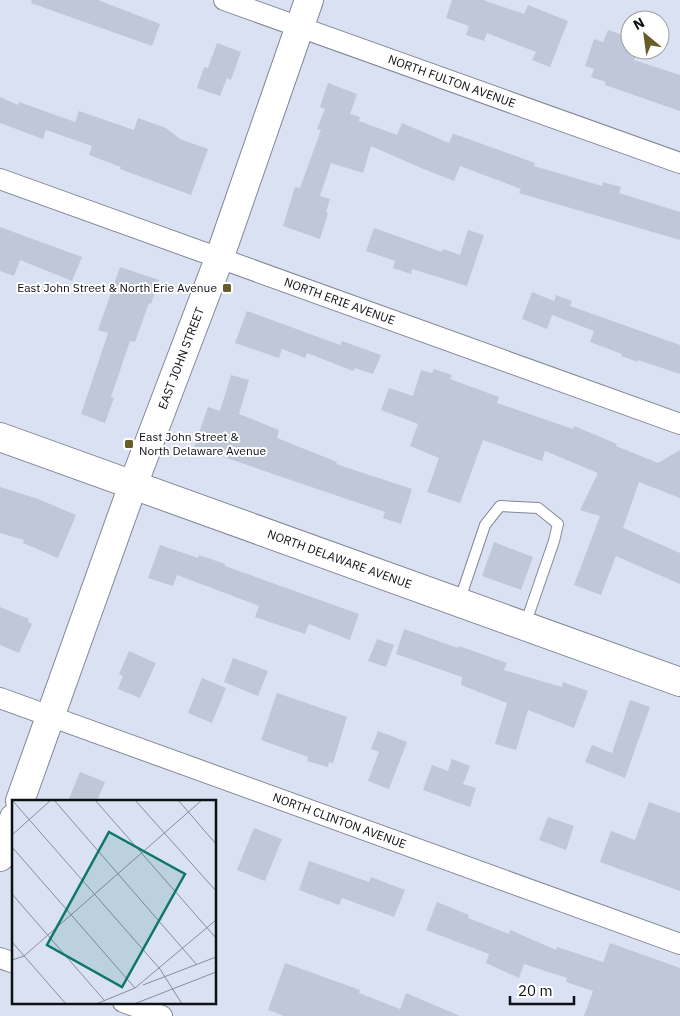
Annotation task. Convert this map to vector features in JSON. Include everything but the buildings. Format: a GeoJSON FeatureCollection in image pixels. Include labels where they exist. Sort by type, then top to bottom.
{"type":"FeatureCollection","features":[{"type":"Feature","properties":{"kind":"street","name":"NORTH FULTON AVENUE"},"geometry":{"type":"LineString","coordinates":[[224,0],[680,163]]}},
{"type":"Feature","properties":{"kind":"street","name":"EAST JOHN STREET"},"geometry":{"type":"LineString","coordinates":[[20,800],[133,485],[219,259],[308,0]]}},
{"type":"Feature","properties":{"kind":"street","name":"NORTH ERIE AVENUE"},"geometry":{"type":"LineString","coordinates":[[0,179],[680,424]]}},
{"type":"Feature","properties":{"kind":"street","name":"NORTH DELAWARE AVENUE"},"geometry":{"type":"LineString","coordinates":[[0,437],[680,682]]}},
{"type":"Feature","properties":{"kind":"street","name":"NORTH CLINTON AVENUE"},"geometry":{"type":"LineString","coordinates":[[0,698],[680,944]]}},
{"type":"Feature","properties":{"kind":"street"},"geometry":{"type":"LineString","coordinates":[[0,857],[12,824]]}},
{"type":"Feature","properties":{"kind":"street"},"geometry":{"type":"LineString","coordinates":[[0,958],[12,962]]}},
{"type":"Feature","properties":{"kind":"street"},"geometry":{"type":"LineString","coordinates":[[129,1004],[162,1016]]}},
{"type":"Feature","properties":{"kind":"lane"},"geometry":{"type":"LineString","coordinates":[[459,602],[485,525],[500,506],[538,508],[558,524],[525,626]]}},
{"type":"Feature","properties":{"kind":"place","name":"East John Street & North Erie Avenue"},"geometry":{"type":"Point","coordinates":[227,288]}},
{"type":"Feature","properties":{"kind":"place","name":"East John Street & North Delaware Avenue"},"geometry":{"type":"Point","coordinates":[129,444]}}]}
